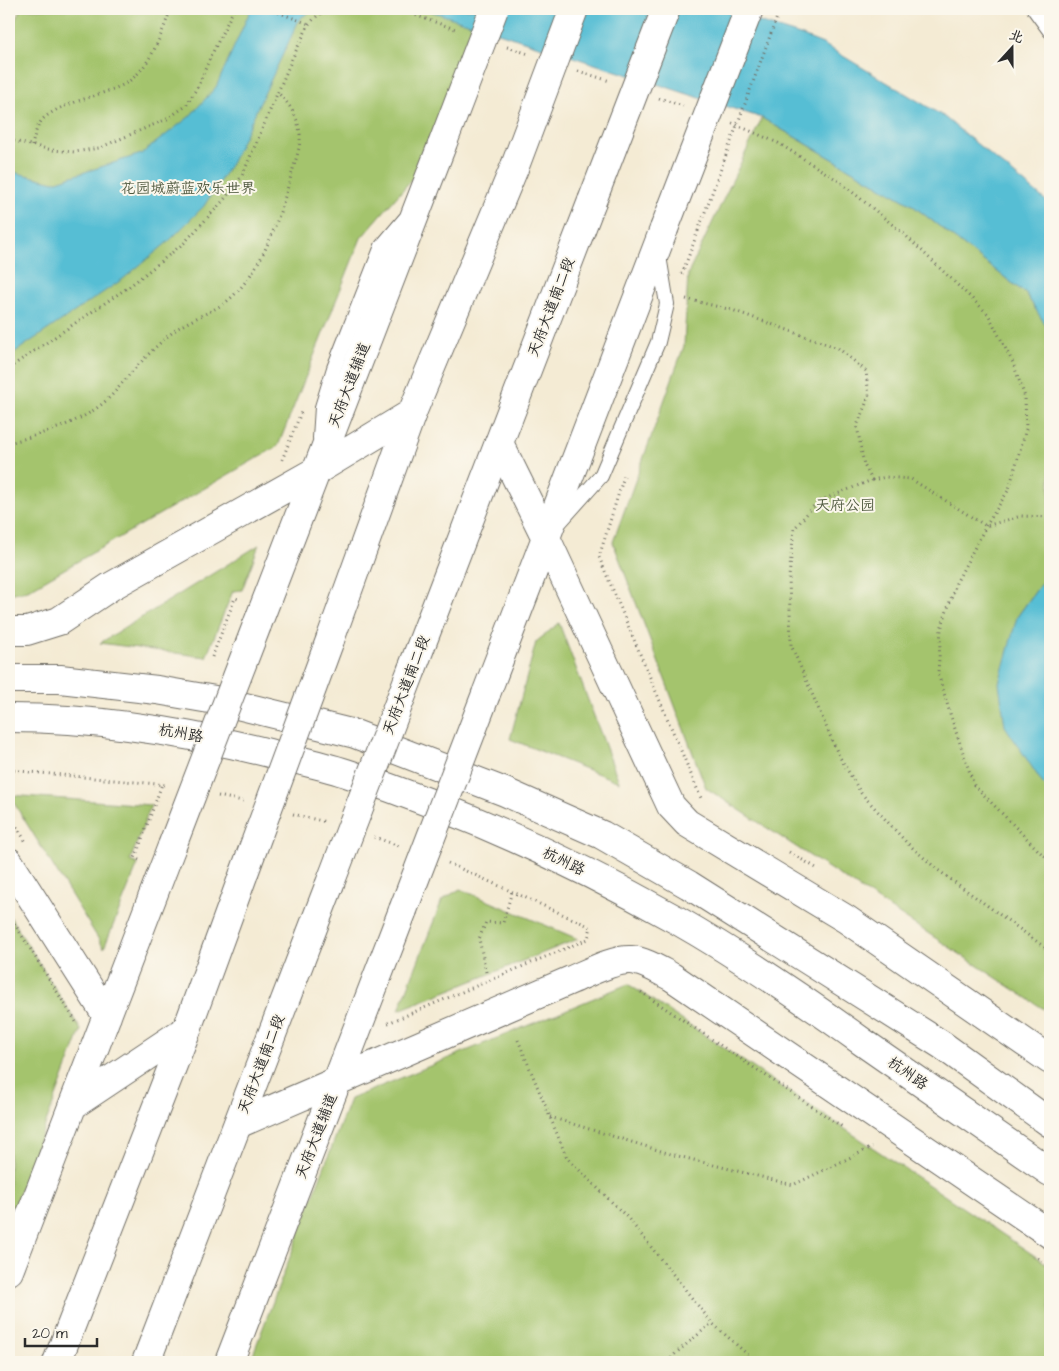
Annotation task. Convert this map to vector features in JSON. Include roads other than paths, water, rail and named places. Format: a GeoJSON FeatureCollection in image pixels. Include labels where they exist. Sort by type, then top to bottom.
{"type":"FeatureCollection","features":[{"type":"Feature","properties":{"kind":"main road","name":"天府大道辅道"},"geometry":{"type":"LineString","coordinates":[[107,1016],[494,9]]}},
{"type":"Feature","properties":{"kind":"main road"},"geometry":{"type":"LineString","coordinates":[[57,1362],[187,1029],[412,413],[515,166],[574,9]]}},
{"type":"Feature","properties":{"kind":"main road","name":"天府大道南二段"},"geometry":{"type":"LineString","coordinates":[[146,1362],[666,9]]}},
{"type":"Feature","properties":{"kind":"main road"},"geometry":{"type":"LineString","coordinates":[[546,538],[749,9]]}},
{"type":"Feature","properties":{"kind":"main road"},"geometry":{"type":"LineString","coordinates":[[9,631],[27,631],[59,621],[110,587],[316,471],[412,413]]}},
{"type":"Feature","properties":{"kind":"main road"},"geometry":{"type":"LineString","coordinates":[[499,443],[546,538],[671,806],[687,823],[846,919],[1050,1060]]}},
{"type":"Feature","properties":{"kind":"main road","name":"天府大道辅道"},"geometry":{"type":"LineString","coordinates":[[229,1362],[546,538]]}},
{"type":"Feature","properties":{"kind":"main road"},"geometry":{"type":"LineString","coordinates":[[9,679],[60,679],[157,690],[221,700],[355,734],[505,792],[602,835],[689,885],[942,1045],[1050,1122]]}},
{"type":"Feature","properties":{"kind":"main road","name":"杭州路"},"geometry":{"type":"LineString","coordinates":[[9,718],[52,718],[143,726],[219,740],[343,772],[420,798],[491,827],[581,868],[676,920],[785,987],[1050,1172]]}},
{"type":"Feature","properties":{"kind":"main road"},"geometry":{"type":"LineString","coordinates":[[9,862],[107,1016],[9,1271]]}},
{"type":"Feature","properties":{"kind":"main road"},"geometry":{"type":"LineString","coordinates":[[238,1124],[587,973],[611,963],[631,960],[648,965],[672,977],[1050,1234]]}},
{"type":"Feature","properties":{"kind":"main road"},"geometry":{"type":"LineString","coordinates":[[73,1105],[187,1029]]}},
{"type":"Feature","properties":{"kind":"lane"},"geometry":{"type":"LineString","coordinates":[[1034,9],[1050,31]]}},
{"type":"Feature","properties":{"kind":"lane"},"geometry":{"type":"LineString","coordinates":[[546,538],[601,476],[658,342],[673,301],[661,238]]}},
{"type":"Feature","properties":{"kind":"water"},"geometry":{"type":"Polygon","coordinates":[[[251,9],[315,9],[300,18],[232,162],[204,206],[169,241],[123,279],[9,356],[9,171],[54,182],[141,154],[189,117],[216,87],[251,9]]]}},
{"type":"Feature","properties":{"kind":"water"},"geometry":{"type":"Polygon","coordinates":[[[424,9],[718,9],[823,44],[943,116],[1050,204],[1050,332],[1026,294],[912,205],[762,118],[424,9]]]}},
{"type":"Feature","properties":{"kind":"water"},"geometry":{"type":"Polygon","coordinates":[[[1050,571],[1050,790],[1043,784],[1005,726],[999,683],[1017,617],[1050,571]]]}},
{"type":"Feature","properties":{"kind":"park label","name":"花园城蔚蓝欢乐世界"},"geometry":{"type":"Point","coordinates":[188,188]}},
{"type":"Feature","properties":{"kind":"park label","name":"天府公园"},"geometry":{"type":"Point","coordinates":[845,505]}}]}
